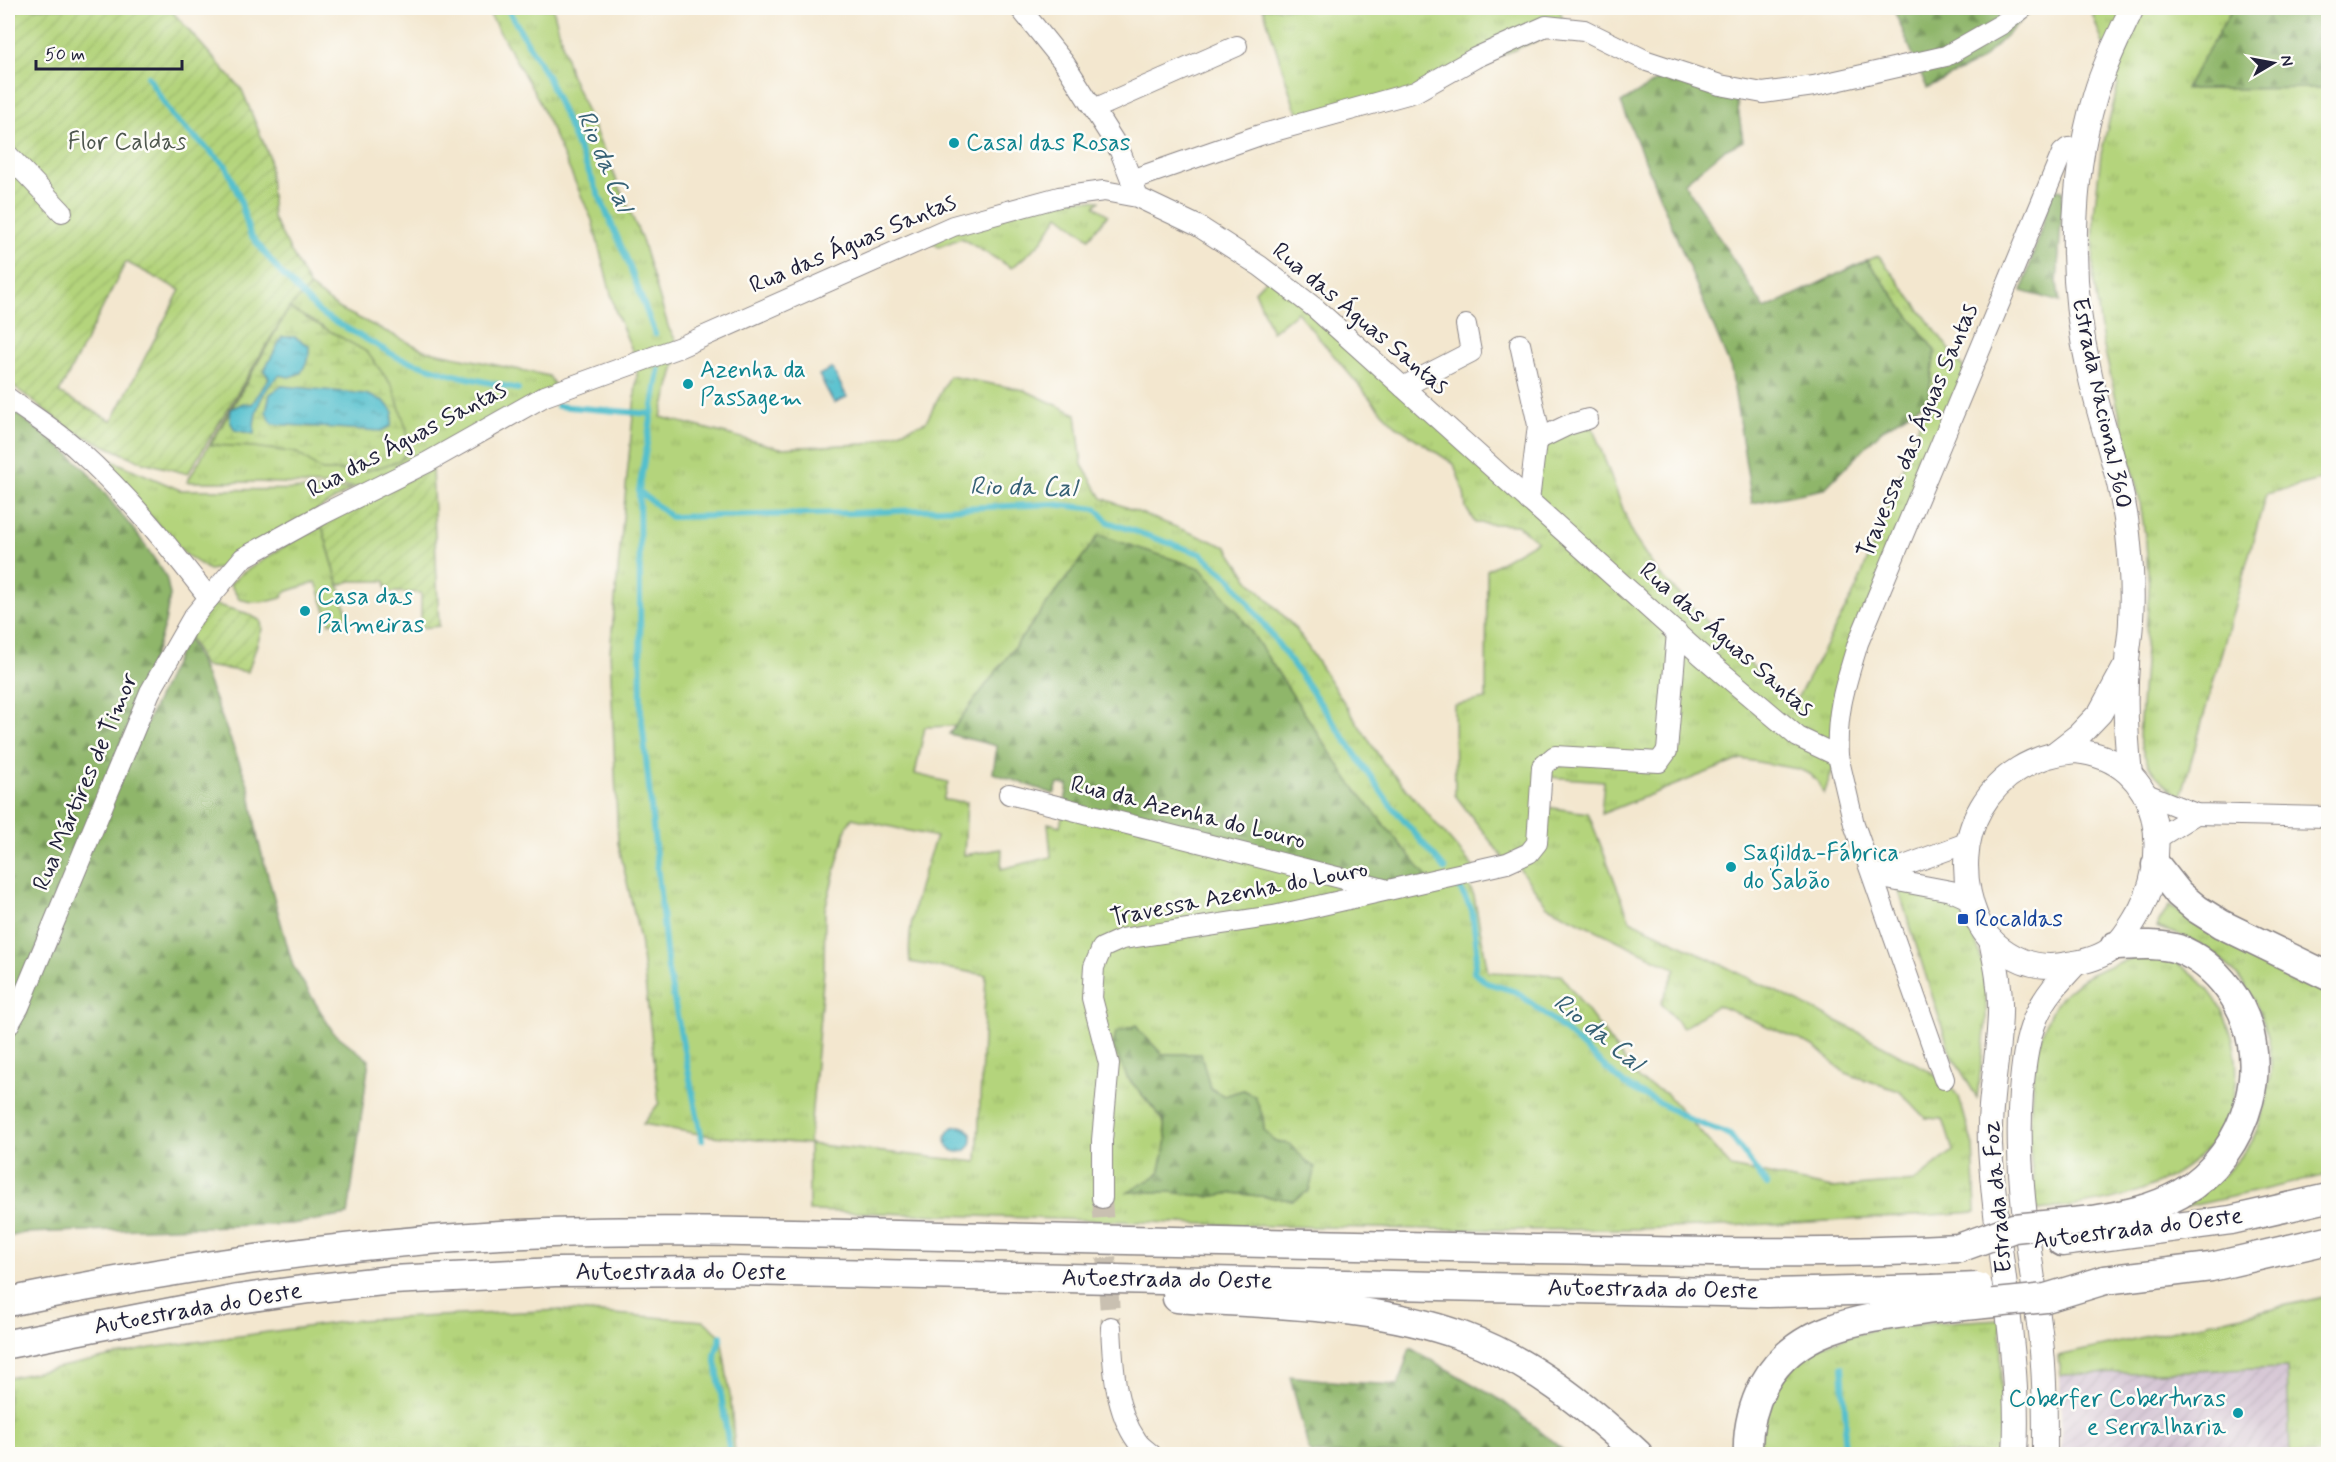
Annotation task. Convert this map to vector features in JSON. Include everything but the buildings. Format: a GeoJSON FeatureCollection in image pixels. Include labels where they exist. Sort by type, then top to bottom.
{"type":"FeatureCollection","features":[{"type":"Feature","properties":{"kind":"highway"},"geometry":{"type":"LineString","coordinates":[[2157,851],[2179,894],[2197,909],[2221,924],[2328,976]]}},
{"type":"Feature","properties":{"kind":"highway"},"geometry":{"type":"LineString","coordinates":[[1959,1248],[2014,1228],[2092,1220],[2127,1214],[2156,1205],[2199,1180],[2222,1158],[2236,1136],[2247,1113],[2253,1086],[2254,1061],[2250,1035],[2233,994],[2219,977],[2198,959],[2181,950],[2166,946],[2115,946]]}},
{"type":"Feature","properties":{"kind":"highway","name":"Autoestrada do Oeste"},"geometry":{"type":"LineString","coordinates":[[8,1302],[163,1272],[327,1249],[465,1238],[571,1233],[786,1232],[1651,1251],[1904,1251],[2062,1242],[2231,1220],[2328,1198]]}},
{"type":"Feature","properties":{"kind":"highway","name":"Autoestrada do Oeste"},"geometry":{"type":"LineString","coordinates":[[8,1344],[238,1299],[345,1285],[462,1276],[636,1270],[1767,1293],[1933,1299],[2211,1267],[2328,1240]]}},
{"type":"Feature","properties":{"kind":"highway"},"geometry":{"type":"LineString","coordinates":[[1036,1277],[1120,1294],[1342,1310],[1433,1327],[1486,1346],[1544,1377],[1587,1408],[1638,1455]]}},
{"type":"Feature","properties":{"kind":"highway"},"geometry":{"type":"LineString","coordinates":[[1748,1455],[1747,1440],[1757,1397],[1781,1360],[1819,1333],[1933,1299]]}},
{"type":"Feature","properties":{"kind":"main road","name":"Estrada Nacional 360"},"geometry":{"type":"LineString","coordinates":[[2132,8],[2096,94],[2083,147],[2075,235],[2076,291],[2084,350],[2116,471],[2128,531],[2132,591],[2126,724],[2137,783]]}},
{"type":"Feature","properties":{"kind":"main road","name":"Estrada Nacional 360"},"geometry":{"type":"LineString","coordinates":[[2057,752],[2079,735],[2100,713],[2127,664]]}},
{"type":"Feature","properties":{"kind":"main road"},"geometry":{"type":"LineString","coordinates":[[2076,751],[2093,753],[2111,760],[2137,783],[2153,814],[2157,851],[2151,887],[2142,908],[2115,946],[2096,957],[2052,967],[2032,964],[2011,956],[1991,940],[1981,927],[1969,899],[1965,861],[1969,842],[1983,804],[1994,788],[2009,773],[2025,763],[2057,752],[2076,751]]}},
{"type":"Feature","properties":{"kind":"main road","name":"Estrada da Foz"},"geometry":{"type":"LineString","coordinates":[[1991,940],[1999,980],[2000,1011],[1992,1084],[1990,1142],[1994,1203],[2012,1340],[2015,1455]]}},
{"type":"Feature","properties":{"kind":"main road","name":"Estrada da Foz"},"geometry":{"type":"LineString","coordinates":[[2045,1455],[2040,1335],[2022,1203],[2019,1149],[2022,1075],[2035,1020],[2045,999],[2076,963]]}},
{"type":"Feature","properties":{"kind":"street"},"geometry":{"type":"LineString","coordinates":[[1020,8],[1065,64],[1094,109],[1120,151],[1134,188],[1260,135],[1414,92],[1475,58],[1546,26],[1584,30],[1647,60],[1720,85],[1762,93],[1814,86],[1946,56],[2002,24],[2023,8]]}},
{"type":"Feature","properties":{"kind":"street"},"geometry":{"type":"LineString","coordinates":[[1094,109],[1237,46]]}},
{"type":"Feature","properties":{"kind":"street","name":"Travessa das Águas Santas"},"geometry":{"type":"LineString","coordinates":[[1838,756],[1837,727],[1842,696],[1858,643],[2062,153],[2068,148],[2083,147]]}},
{"type":"Feature","properties":{"kind":"street"},"geometry":{"type":"LineString","coordinates":[[8,155],[62,212]]}},
{"type":"Feature","properties":{"kind":"street","name":"Rua das Águas Santas"},"geometry":{"type":"LineString","coordinates":[[209,598],[243,558],[322,514],[428,462],[545,396],[680,347],[953,226],[1059,197],[1134,188],[1260,266],[1315,308],[1701,655],[1798,737],[1838,756]]}},
{"type":"Feature","properties":{"kind":"street"},"geometry":{"type":"LineString","coordinates":[[1403,387],[1471,352],[1466,325]]}},
{"type":"Feature","properties":{"kind":"street"},"geometry":{"type":"LineString","coordinates":[[1520,344],[1538,425],[1529,501]]}},
{"type":"Feature","properties":{"kind":"street"},"geometry":{"type":"LineString","coordinates":[[8,398],[77,448],[155,528],[209,598]]}},
{"type":"Feature","properties":{"kind":"street"},"geometry":{"type":"LineString","coordinates":[[1537,440],[1568,425],[1588,419]]}},
{"type":"Feature","properties":{"kind":"street","name":"Rua Mártires de Timor"},"geometry":{"type":"LineString","coordinates":[[8,1026],[19,1007],[150,692],[193,616],[209,598]]}},
{"type":"Feature","properties":{"kind":"street"},"geometry":{"type":"LineString","coordinates":[[1389,891],[1507,863],[1529,853],[1537,843],[1542,767],[1555,756],[1659,762],[1667,752],[1677,632]]}},
{"type":"Feature","properties":{"kind":"street"},"geometry":{"type":"LineString","coordinates":[[1838,756],[1854,824],[1944,1079]]}},
{"type":"Feature","properties":{"kind":"street"},"geometry":{"type":"LineString","coordinates":[[2137,783],[2196,814],[2328,817]]}},
{"type":"Feature","properties":{"kind":"street","name":"Rua da Azenha do Louro"},"geometry":{"type":"LineString","coordinates":[[1009,794],[1389,891]]}},
{"type":"Feature","properties":{"kind":"street"},"geometry":{"type":"LineString","coordinates":[[2157,851],[2196,814]]}},
{"type":"Feature","properties":{"kind":"street"},"geometry":{"type":"LineString","coordinates":[[1874,877],[1969,842]]}},
{"type":"Feature","properties":{"kind":"street"},"geometry":{"type":"LineString","coordinates":[[1874,877],[1951,891],[1969,899]]}},
{"type":"Feature","properties":{"kind":"street","name":"Travessa Azenha do Louro"},"geometry":{"type":"LineString","coordinates":[[1102,1198],[1102,1140],[1109,1064],[1092,998],[1094,968],[1102,948],[1122,939],[1274,916],[1389,891]]}},
{"type":"Feature","properties":{"kind":"street"},"geometry":{"type":"LineString","coordinates":[[1111,1327],[1114,1372],[1123,1412],[1137,1442],[1151,1455]]}},
{"type":"Feature","properties":{"kind":"shaded area"},"geometry":{"type":"Polygon","coordinates":[[[2287,1368],[2290,1454],[2062,1454],[2060,1375],[2287,1368]]]}},
{"type":"Feature","properties":{"kind":"green space","name":"Flor Caldas"},"geometry":{"type":"Polygon","coordinates":[[[8,8],[169,8],[242,90],[269,156],[273,218],[310,287],[289,308],[188,474],[139,461],[71,430],[8,382],[8,8]],[[126,262],[59,393],[112,421],[180,290],[126,262]]]}},
{"type":"Feature","properties":{"kind":"green space"},"geometry":{"type":"Polygon","coordinates":[[[486,8],[553,8],[570,73],[641,237],[669,329],[680,347],[661,417],[780,448],[866,444],[926,422],[949,376],[1024,390],[1076,414],[1082,465],[1102,498],[1227,547],[1249,580],[1296,629],[1383,762],[1476,870],[1463,874],[1474,896],[1488,972],[1561,975],[1639,1080],[1667,1094],[1731,1167],[1832,1188],[1915,1181],[1953,1151],[1943,1119],[1925,1118],[1899,1091],[1845,1073],[1814,1046],[1717,1005],[1683,1028],[1661,1003],[1676,969],[1547,906],[1513,860],[1504,859],[1455,795],[1454,705],[1486,699],[1487,570],[1537,541],[1517,525],[1475,523],[1466,508],[1464,493],[1454,464],[1396,426],[1297,312],[1272,332],[1255,291],[1271,274],[1529,500],[1537,440],[1590,420],[1633,536],[1658,573],[1793,706],[1857,587],[1928,400],[1935,351],[1867,260],[1879,256],[1969,375],[1858,643],[1838,756],[1824,794],[1810,774],[1798,769],[1741,759],[1601,814],[1604,781],[1549,777],[1546,807],[1588,813],[1630,920],[1847,1026],[1944,1079],[1959,1097],[1973,1146],[1976,1212],[1708,1227],[1518,1230],[1315,1227],[809,1211],[809,1144],[711,1136],[643,1124],[659,1103],[640,939],[618,843],[610,652],[638,364],[615,310],[592,220],[538,99],[486,8]],[[1099,535],[955,726],[925,727],[915,774],[948,782],[943,800],[967,802],[964,855],[1002,849],[1001,869],[1051,857],[1048,823],[1060,826],[1064,808],[1349,781],[1238,612],[1099,535]],[[852,818],[847,826],[825,909],[824,970],[809,1144],[977,1162],[986,975],[910,962],[910,931],[913,915],[936,837],[852,818]],[[1137,1025],[1127,1077],[1163,1120],[1167,1140],[1159,1174],[1129,1192],[1171,1192],[1208,1197],[1233,1193],[1293,1200],[1308,1163],[1290,1144],[1275,1142],[1264,1130],[1263,1117],[1243,1090],[1224,1096],[1210,1088],[1201,1054],[1162,1054],[1138,1029],[1137,1025]]]}},
{"type":"Feature","properties":{"kind":"green space"},"geometry":{"type":"Polygon","coordinates":[[[1263,8],[1559,8],[1566,28],[1415,92],[1308,122],[1295,108],[1263,8]]]}},
{"type":"Feature","properties":{"kind":"green space"},"geometry":{"type":"Polygon","coordinates":[[[1893,8],[2031,8],[2032,10],[1980,61],[1927,88],[1893,8]]]}},
{"type":"Feature","properties":{"kind":"green space"},"geometry":{"type":"Polygon","coordinates":[[[2090,8],[2233,8],[2186,89],[2328,88],[2328,478],[2266,494],[2181,797],[2165,784],[2148,764],[2139,736],[2149,591],[2146,542],[2140,502],[2103,343],[2093,276],[2094,214],[2101,154],[2118,85],[2090,8]]]}},
{"type":"Feature","properties":{"kind":"green space"},"geometry":{"type":"Polygon","coordinates":[[[2233,8],[2328,8],[2328,88],[2185,89],[2233,8]]]}},
{"type":"Feature","properties":{"kind":"green space"},"geometry":{"type":"Polygon","coordinates":[[[1674,70],[1735,88],[1743,141],[1723,151],[1684,183],[1765,309],[1867,260],[1935,351],[1928,400],[1882,430],[1824,489],[1752,503],[1731,369],[1621,103],[1674,70]]]}},
{"type":"Feature","properties":{"kind":"green space"},"geometry":{"type":"Polygon","coordinates":[[[2053,189],[2063,191],[2057,284],[2060,302],[2022,291],[2053,189]]]}},
{"type":"Feature","properties":{"kind":"green space"},"geometry":{"type":"Polygon","coordinates":[[[1059,197],[1100,201],[1095,206],[1108,215],[1089,238],[1059,215],[1040,243],[1012,268],[961,238],[939,247],[925,239],[1059,197]]]}},
{"type":"Feature","properties":{"kind":"green space"},"geometry":{"type":"Polygon","coordinates":[[[310,287],[340,309],[424,350],[549,376],[558,391],[374,488],[258,482],[187,482],[289,308],[310,287]]]}},
{"type":"Feature","properties":{"kind":"green space"},"geometry":{"type":"Polygon","coordinates":[[[289,308],[367,352],[393,387],[407,431],[409,450],[399,461],[367,471],[322,471],[297,453],[254,447],[211,445],[289,308]]]}},
{"type":"Feature","properties":{"kind":"green space"},"geometry":{"type":"Polygon","coordinates":[[[8,407],[69,454],[87,471],[140,538],[166,576],[170,595],[165,623],[143,690],[8,1018],[8,407]]]}},
{"type":"Feature","properties":{"kind":"green space"},"geometry":{"type":"Polygon","coordinates":[[[96,457],[113,461],[180,490],[352,489],[221,568],[209,570],[185,554],[96,457]]]}},
{"type":"Feature","properties":{"kind":"green space"},"geometry":{"type":"Polygon","coordinates":[[[432,468],[439,626],[421,628],[421,593],[387,592],[385,581],[351,581],[339,585],[321,523],[432,468]]]}},
{"type":"Feature","properties":{"kind":"green space"},"geometry":{"type":"Polygon","coordinates":[[[321,523],[348,617],[330,623],[316,582],[285,592],[281,598],[270,601],[251,602],[239,599],[230,584],[241,574],[321,523]]]}},
{"type":"Feature","properties":{"kind":"green space"},"geometry":{"type":"Polygon","coordinates":[[[1099,535],[1200,568],[1238,612],[1349,781],[1430,881],[1389,891],[1064,808],[1068,785],[1058,784],[1054,794],[993,773],[997,746],[949,734],[1099,535]]]}},
{"type":"Feature","properties":{"kind":"green space"},"geometry":{"type":"Polygon","coordinates":[[[213,604],[246,613],[261,621],[262,629],[248,672],[204,666],[188,634],[213,604]]]}},
{"type":"Feature","properties":{"kind":"green space"},"geometry":{"type":"Polygon","coordinates":[[[187,636],[202,667],[249,787],[258,840],[293,966],[333,1032],[369,1060],[348,1215],[291,1224],[24,1233],[8,1237],[8,1034],[126,767],[187,636]]]}},
{"type":"Feature","properties":{"kind":"green space"},"geometry":{"type":"Polygon","coordinates":[[[1898,888],[1949,900],[1955,904],[1979,951],[1984,974],[1986,1022],[1977,1098],[1950,1052],[1898,888]]]}},
{"type":"Feature","properties":{"kind":"green space"},"geometry":{"type":"Polygon","coordinates":[[[2169,906],[2246,950],[2328,991],[2328,1175],[2182,1208],[2228,1170],[2251,1143],[2264,1109],[2271,1063],[2266,1030],[2243,983],[2219,958],[2200,944],[2156,927],[2169,906]]]}},
{"type":"Feature","properties":{"kind":"green space"},"geometry":{"type":"Polygon","coordinates":[[[2137,957],[2164,959],[2181,965],[2202,983],[2226,1019],[2233,1040],[2236,1083],[2232,1104],[2224,1125],[2212,1143],[2195,1160],[2154,1185],[2108,1200],[2037,1210],[2030,1150],[2031,1105],[2035,1064],[2045,1025],[2063,995],[2079,982],[2107,967],[2137,957]]]}},
{"type":"Feature","properties":{"kind":"green space"},"geometry":{"type":"Polygon","coordinates":[[[1137,1025],[1138,1029],[1162,1054],[1201,1054],[1210,1088],[1224,1096],[1243,1090],[1255,1096],[1263,1117],[1264,1130],[1275,1142],[1290,1144],[1315,1167],[1309,1191],[1293,1200],[1233,1193],[1208,1197],[1171,1192],[1128,1192],[1159,1174],[1167,1140],[1163,1119],[1127,1077],[1113,1046],[1116,1032],[1137,1025]]]}},
{"type":"Feature","properties":{"kind":"green space"},"geometry":{"type":"Polygon","coordinates":[[[2328,1296],[2328,1454],[2290,1454],[2287,1368],[2060,1375],[2058,1356],[2328,1296]]]}},
{"type":"Feature","properties":{"kind":"green space"},"geometry":{"type":"Polygon","coordinates":[[[562,1310],[704,1321],[721,1336],[731,1402],[735,1454],[8,1454],[8,1378],[151,1348],[357,1320],[562,1310]]]}},
{"type":"Feature","properties":{"kind":"green space"},"geometry":{"type":"Polygon","coordinates":[[[2001,1319],[2001,1454],[1760,1454],[1765,1416],[1771,1399],[1794,1364],[1817,1349],[1841,1339],[1894,1327],[2001,1319]]]}},
{"type":"Feature","properties":{"kind":"green space"},"geometry":{"type":"Polygon","coordinates":[[[1410,1348],[1504,1402],[1568,1454],[1313,1454],[1309,1451],[1290,1376],[1398,1385],[1410,1348]]]}},
{"type":"Feature","properties":{"kind":"water"},"geometry":{"type":"Polygon","coordinates":[[[282,337],[295,337],[309,346],[309,357],[301,373],[289,377],[280,375],[268,387],[257,410],[254,434],[235,430],[230,421],[231,409],[243,403],[252,404],[269,378],[264,371],[282,337]]]}},
{"type":"Feature","properties":{"kind":"water"},"geometry":{"type":"Polygon","coordinates":[[[832,368],[847,397],[834,403],[819,375],[832,368]]]}},
{"type":"Feature","properties":{"kind":"water"},"geometry":{"type":"Polygon","coordinates":[[[282,386],[365,394],[384,401],[393,412],[391,426],[381,431],[272,424],[266,412],[270,394],[282,386]]]}},
{"type":"Feature","properties":{"kind":"water"},"geometry":{"type":"Polygon","coordinates":[[[959,1126],[968,1130],[972,1139],[968,1148],[959,1152],[950,1148],[946,1139],[950,1130],[959,1126]]]}},
{"type":"Feature","properties":{"kind":"waterway","name":"Rio da Cal"},"geometry":{"type":"LineString","coordinates":[[507,8],[547,76],[628,262],[655,334]]}},
{"type":"Feature","properties":{"kind":"waterway"},"geometry":{"type":"LineString","coordinates":[[148,77],[173,117],[226,166],[239,196],[250,234],[280,272],[320,313],[399,358],[450,374],[518,389]]}},
{"type":"Feature","properties":{"kind":"waterway","name":"Rio da Cal"},"geometry":{"type":"LineString","coordinates":[[659,370],[639,491],[671,517],[852,513],[1052,504],[1097,509],[1108,522],[1201,554],[1231,579],[1389,803],[1445,869]]}},
{"type":"Feature","properties":{"kind":"waterway"},"geometry":{"type":"LineString","coordinates":[[558,406],[651,414]]}},
{"type":"Feature","properties":{"kind":"waterway"},"geometry":{"type":"LineString","coordinates":[[639,491],[641,711],[668,970],[702,1140]]}},
{"type":"Feature","properties":{"kind":"waterway","name":"Rio da Cal"},"geometry":{"type":"LineString","coordinates":[[1456,882],[1472,910],[1477,949],[1474,972],[1487,983],[1517,992],[1554,1021],[1624,1084],[1691,1120],[1730,1135],[1767,1185]]}},
{"type":"Feature","properties":{"kind":"waterway"},"geometry":{"type":"LineString","coordinates":[[721,1336],[715,1355],[730,1454]]}},
{"type":"Feature","properties":{"kind":"waterway"},"geometry":{"type":"LineString","coordinates":[[1842,1367],[1846,1423],[1842,1454]]}},
{"type":"Feature","properties":{"kind":"tunnel"},"geometry":{"type":"LineString","coordinates":[[1102,1198],[1111,1327]]}},
{"type":"Feature","properties":{"kind":"place","name":"Casal das Rosas"},"geometry":{"type":"Point","coordinates":[954,143]}},
{"type":"Feature","properties":{"kind":"place","name":"Azenha da Passagem"},"geometry":{"type":"Point","coordinates":[688,384]}},
{"type":"Feature","properties":{"kind":"place","name":"Casa das Palmeiras"},"geometry":{"type":"Point","coordinates":[305,611]}},
{"type":"Feature","properties":{"kind":"place","name":"Sagilda-Fábrica do Sabão"},"geometry":{"type":"Point","coordinates":[1731,867]}},
{"type":"Feature","properties":{"kind":"place","name":"Rocaldas"},"geometry":{"type":"Point","coordinates":[1963,919]}},
{"type":"Feature","properties":{"kind":"place","name":"Coberfer Coberturas e Serralharia"},"geometry":{"type":"Point","coordinates":[2238,1413]}}]}
